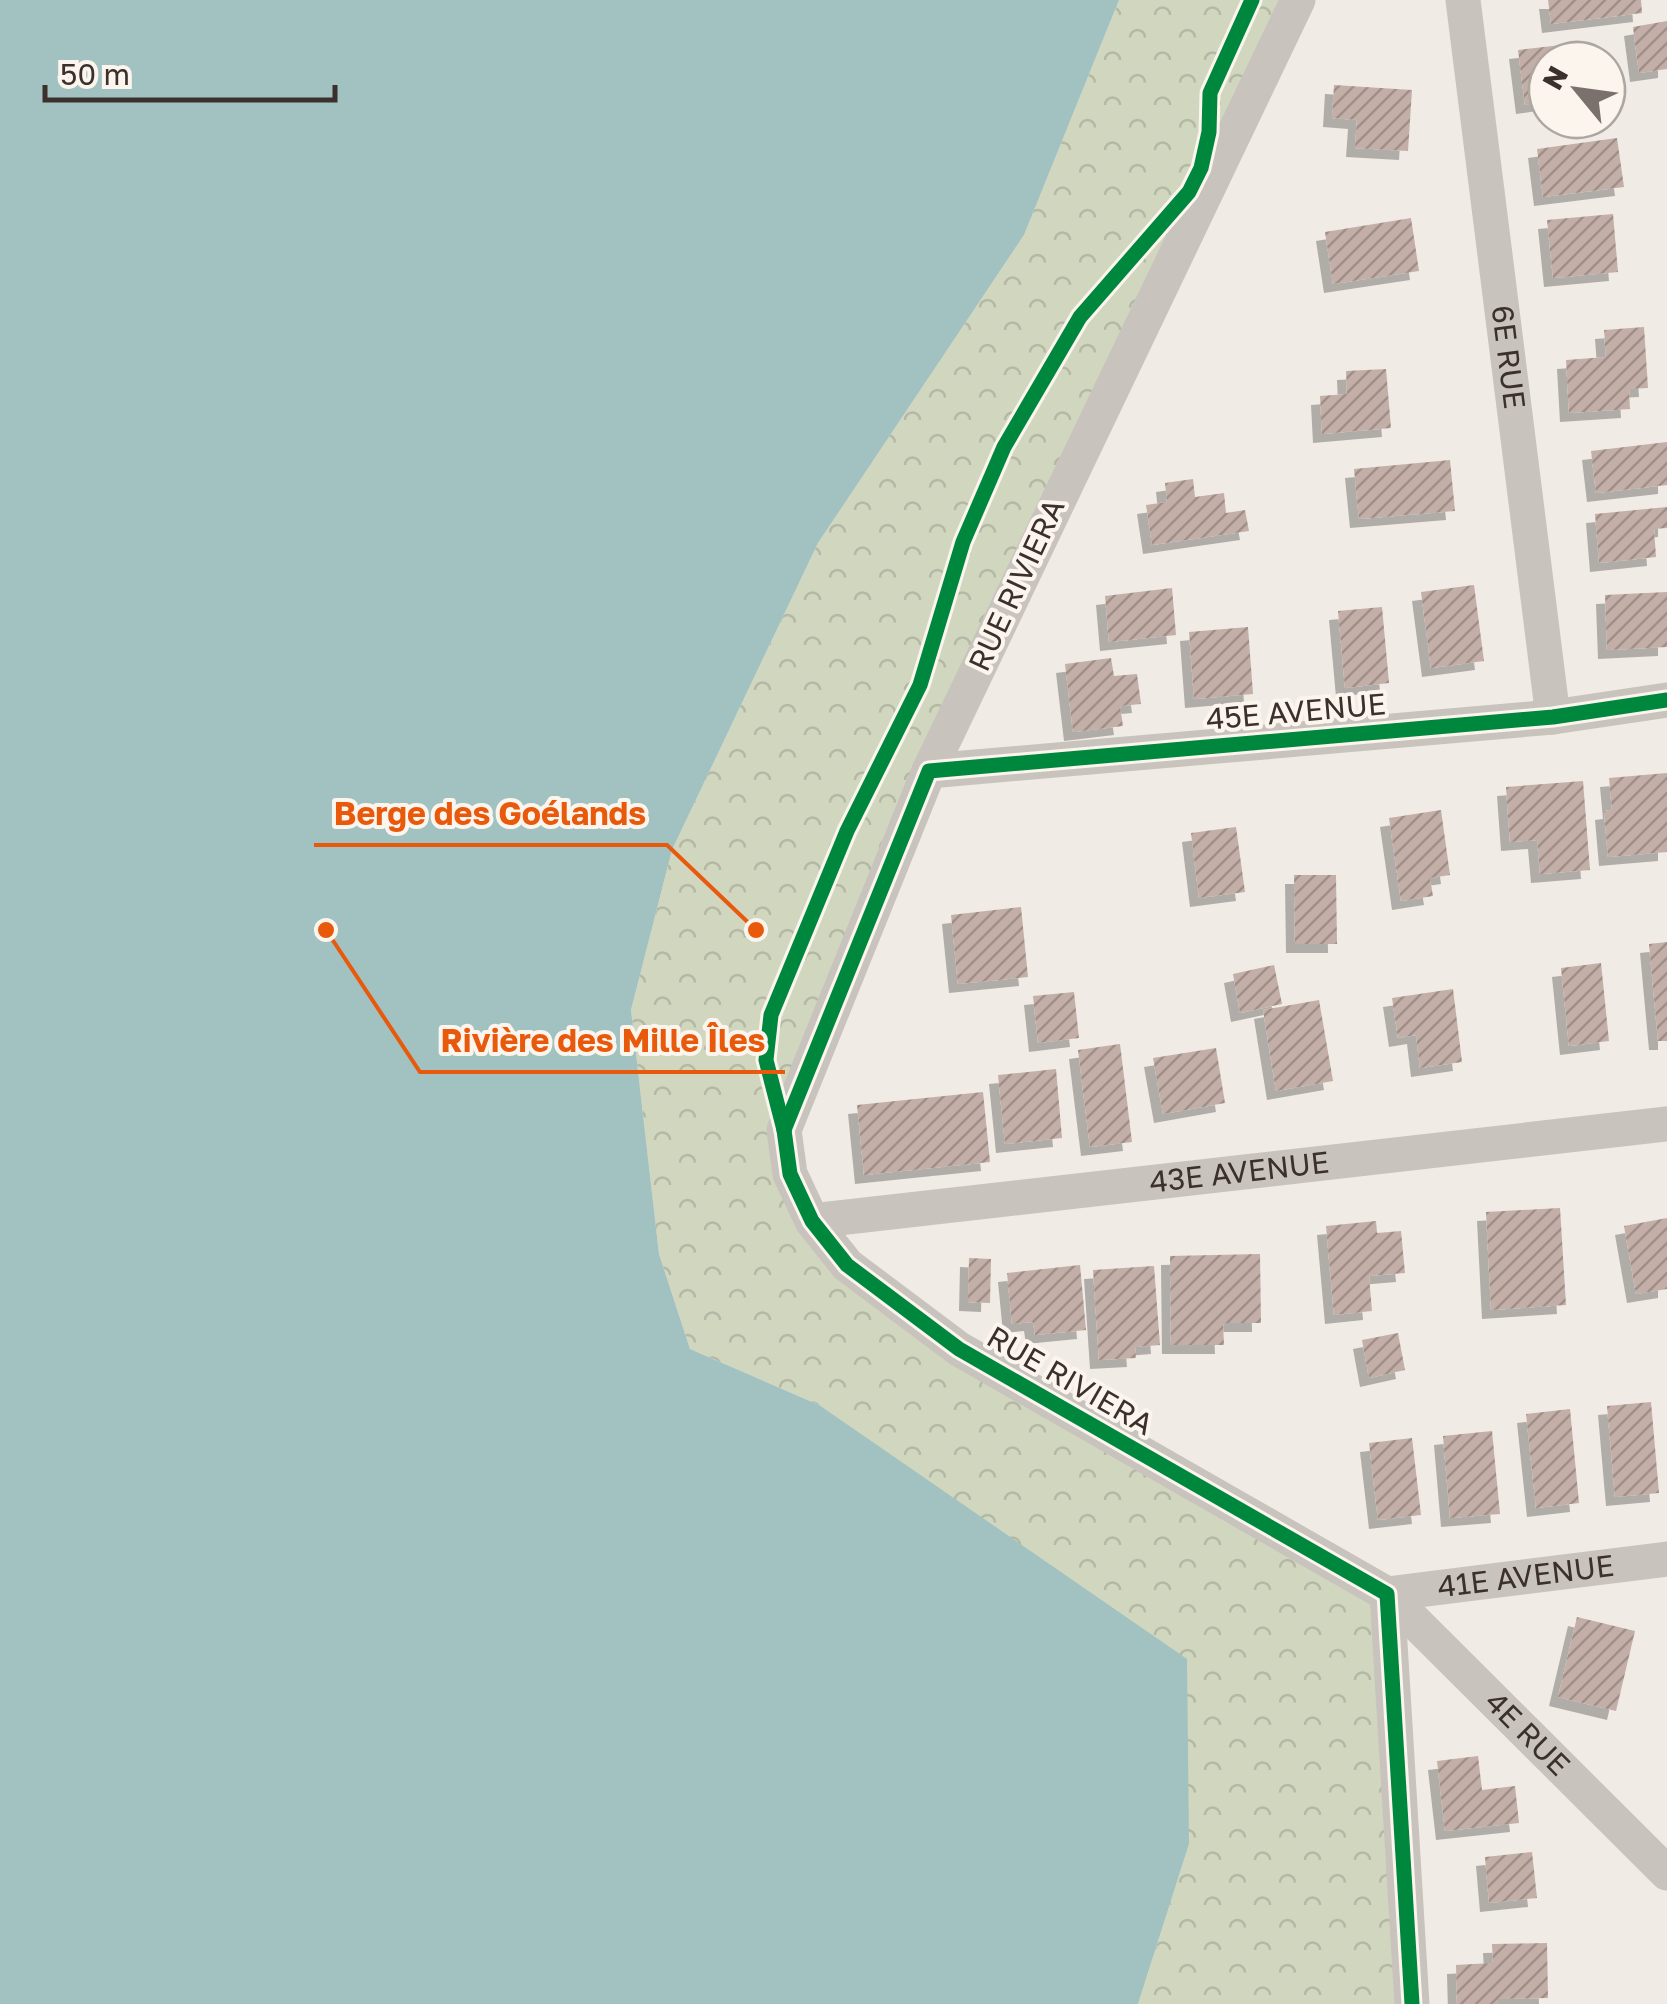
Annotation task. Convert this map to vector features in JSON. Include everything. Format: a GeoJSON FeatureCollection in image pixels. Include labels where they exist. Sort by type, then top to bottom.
{"type":"FeatureCollection","features":[{"type":"Feature","properties":{"kind":"street","name":"RUE RIVIERA"},"geometry":{"type":"LineString","coordinates":[[1298,0],[929,771],[784,1130],[790,1174],[812,1221],[847,1265],[959,1350],[1387,1594]]}},
{"type":"Feature","properties":{"kind":"street","name":"6E RUE"},"geometry":{"type":"LineString","coordinates":[[1463,0],[1553,717]]}},
{"type":"Feature","properties":{"kind":"street","name":"45E AVENUE"},"geometry":{"type":"LineString","coordinates":[[929,771],[1553,717],[1667,700]]}},
{"type":"Feature","properties":{"kind":"street","name":"43E AVENUE"},"geometry":{"type":"LineString","coordinates":[[812,1221],[1667,1124]]}},
{"type":"Feature","properties":{"kind":"street","name":"41E AVENUE"},"geometry":{"type":"LineString","coordinates":[[1387,1594],[1667,1560]]}},
{"type":"Feature","properties":{"kind":"street","name":"4E RUE"},"geometry":{"type":"LineString","coordinates":[[1387,1594],[1667,1873]]}},
{"type":"Feature","properties":{"kind":"street"},"geometry":{"type":"LineString","coordinates":[[1387,1594],[1412,2004]]}},
{"type":"Feature","properties":{"kind":"green space"},"geometry":{"type":"Polygon","coordinates":[[[1119,0],[1292,0],[781,1128],[847,1265],[1387,1594],[1402,2004],[1138,2004],[1189,1844],[819,1405],[690,1349],[659,1254],[631,1010],[672,850],[818,543],[1024,235],[1119,0]]]}},
{"type":"Feature","properties":{"kind":"water"},"geometry":{"type":"Polygon","coordinates":[[[0,0],[1119,0],[1024,235],[818,543],[672,850],[631,1010],[659,1254],[690,1349],[819,1405],[1187,1659],[1189,1844],[1138,2004],[0,2004],[0,0]]]}},
{"type":"Feature","properties":{"kind":"building"},"geometry":{"type":"Polygon","coordinates":[[[1548,0],[1641,0],[1642,13],[1551,24],[1548,0]]]}},
{"type":"Feature","properties":{"kind":"building"},"geometry":{"type":"Polygon","coordinates":[[[1667,21],[1667,69],[1639,73],[1633,27],[1667,21]]]}},
{"type":"Feature","properties":{"kind":"building"},"geometry":{"type":"Polygon","coordinates":[[[1527,49],[1527,105],[1525,105],[1518,50],[1527,49]]]}},
{"type":"Feature","properties":{"kind":"building"},"geometry":{"type":"Polygon","coordinates":[[[1334,85],[1412,90],[1408,151],[1355,148],[1357,120],[1332,118],[1334,85]]]}},
{"type":"Feature","properties":{"kind":"building"},"geometry":{"type":"Polygon","coordinates":[[[1617,140],[1624,187],[1543,197],[1537,149],[1617,140]]]}},
{"type":"Feature","properties":{"kind":"building"},"geometry":{"type":"Polygon","coordinates":[[[1613,214],[1618,272],[1553,278],[1547,220],[1613,214]]]}},
{"type":"Feature","properties":{"kind":"building"},"geometry":{"type":"Polygon","coordinates":[[[1411,218],[1419,271],[1333,284],[1325,232],[1411,218]]]}},
{"type":"Feature","properties":{"kind":"building"},"geometry":{"type":"Polygon","coordinates":[[[1644,327],[1648,388],[1629,389],[1630,409],[1569,413],[1566,360],[1606,357],[1604,330],[1644,327]]]}},
{"type":"Feature","properties":{"kind":"building"},"geometry":{"type":"Polygon","coordinates":[[[1386,369],[1391,428],[1322,434],[1320,396],[1347,394],[1346,371],[1386,369]]]}},
{"type":"Feature","properties":{"kind":"building"},"geometry":{"type":"Polygon","coordinates":[[[1667,442],[1667,485],[1596,493],[1591,451],[1667,442]]]}},
{"type":"Feature","properties":{"kind":"building"},"geometry":{"type":"Polygon","coordinates":[[[1450,460],[1455,511],[1359,519],[1354,469],[1450,460]]]}},
{"type":"Feature","properties":{"kind":"building"},"geometry":{"type":"Polygon","coordinates":[[[1193,479],[1195,497],[1224,493],[1226,513],[1245,510],[1249,531],[1152,545],[1146,505],[1167,502],[1165,483],[1193,479]]]}},
{"type":"Feature","properties":{"kind":"building"},"geometry":{"type":"Polygon","coordinates":[[[1667,507],[1667,528],[1654,529],[1656,557],[1599,563],[1595,514],[1667,507]]]}},
{"type":"Feature","properties":{"kind":"building"},"geometry":{"type":"Polygon","coordinates":[[[1474,585],[1484,661],[1431,668],[1421,592],[1474,585]]]}},
{"type":"Feature","properties":{"kind":"building"},"geometry":{"type":"Polygon","coordinates":[[[1172,588],[1176,635],[1109,642],[1105,596],[1172,588]]]}},
{"type":"Feature","properties":{"kind":"building"},"geometry":{"type":"Polygon","coordinates":[[[1667,592],[1667,647],[1607,650],[1605,595],[1667,592]]]}},
{"type":"Feature","properties":{"kind":"building"},"geometry":{"type":"Polygon","coordinates":[[[1382,607],[1389,683],[1345,688],[1338,611],[1382,607]]]}},
{"type":"Feature","properties":{"kind":"building"},"geometry":{"type":"Polygon","coordinates":[[[1248,627],[1253,694],[1194,699],[1189,632],[1248,627]]]}},
{"type":"Feature","properties":{"kind":"building"},"geometry":{"type":"Polygon","coordinates":[[[1111,658],[1114,676],[1137,674],[1141,704],[1120,706],[1123,726],[1073,732],[1065,664],[1111,658]]]}},
{"type":"Feature","properties":{"kind":"building"},"geometry":{"type":"Polygon","coordinates":[[[1667,773],[1667,852],[1608,857],[1604,811],[1612,810],[1609,778],[1667,773]]]}},
{"type":"Feature","properties":{"kind":"building"},"geometry":{"type":"Polygon","coordinates":[[[1583,781],[1590,870],[1540,874],[1537,840],[1510,842],[1506,787],[1583,781]]]}},
{"type":"Feature","properties":{"kind":"building"},"geometry":{"type":"Polygon","coordinates":[[[1441,810],[1450,875],[1430,878],[1433,896],[1401,901],[1389,818],[1441,810]]]}},
{"type":"Feature","properties":{"kind":"building"},"geometry":{"type":"Polygon","coordinates":[[[1236,827],[1245,892],[1199,898],[1191,833],[1236,827]]]}},
{"type":"Feature","properties":{"kind":"building"},"geometry":{"type":"Polygon","coordinates":[[[1294,875],[1336,875],[1337,944],[1295,944],[1294,875]]]}},
{"type":"Feature","properties":{"kind":"building"},"geometry":{"type":"Polygon","coordinates":[[[1021,907],[1028,977],[958,984],[951,915],[1021,907]]]}},
{"type":"Feature","properties":{"kind":"building"},"geometry":{"type":"Polygon","coordinates":[[[1667,942],[1667,1041],[1658,1041],[1649,944],[1667,942]]]}},
{"type":"Feature","properties":{"kind":"building"},"geometry":{"type":"Polygon","coordinates":[[[1601,963],[1609,1041],[1569,1046],[1561,968],[1601,963]]]}},
{"type":"Feature","properties":{"kind":"building"},"geometry":{"type":"Polygon","coordinates":[[[1274,965],[1282,1004],[1240,1013],[1233,974],[1274,965]]]}},
{"type":"Feature","properties":{"kind":"building"},"geometry":{"type":"Polygon","coordinates":[[[1453,989],[1462,1062],[1420,1068],[1416,1035],[1398,1038],[1392,998],[1453,989]]]}},
{"type":"Feature","properties":{"kind":"building"},"geometry":{"type":"Polygon","coordinates":[[[1074,992],[1079,1038],[1038,1043],[1033,996],[1074,992]]]}},
{"type":"Feature","properties":{"kind":"building"},"geometry":{"type":"Polygon","coordinates":[[[1319,1000],[1333,1081],[1276,1091],[1263,1010],[1319,1000]]]}},
{"type":"Feature","properties":{"kind":"building"},"geometry":{"type":"Polygon","coordinates":[[[1120,1044],[1132,1142],[1090,1147],[1078,1050],[1120,1044]]]}},
{"type":"Feature","properties":{"kind":"building"},"geometry":{"type":"Polygon","coordinates":[[[1216,1048],[1225,1103],[1163,1114],[1153,1058],[1216,1048]]]}},
{"type":"Feature","properties":{"kind":"building"},"geometry":{"type":"Polygon","coordinates":[[[1056,1069],[1062,1138],[1005,1144],[998,1075],[1056,1069]]]}},
{"type":"Feature","properties":{"kind":"building"},"geometry":{"type":"Polygon","coordinates":[[[983,1092],[990,1162],[864,1175],[857,1105],[983,1092]]]}},
{"type":"Feature","properties":{"kind":"building"},"geometry":{"type":"Polygon","coordinates":[[[1560,1208],[1566,1305],[1491,1310],[1486,1212],[1560,1208]]]}},
{"type":"Feature","properties":{"kind":"building"},"geometry":{"type":"Polygon","coordinates":[[[1667,1218],[1667,1289],[1636,1294],[1624,1226],[1667,1218]]]}},
{"type":"Feature","properties":{"kind":"building"},"geometry":{"type":"Polygon","coordinates":[[[1376,1221],[1377,1233],[1401,1231],[1405,1273],[1369,1276],[1372,1311],[1334,1315],[1326,1226],[1376,1221]]]}},
{"type":"Feature","properties":{"kind":"building"},"geometry":{"type":"Polygon","coordinates":[[[1260,1254],[1261,1323],[1223,1323],[1224,1345],[1171,1345],[1170,1256],[1260,1254]]]}},
{"type":"Feature","properties":{"kind":"building"},"geometry":{"type":"Polygon","coordinates":[[[969,1258],[991,1259],[990,1303],[968,1302],[969,1258]]]}},
{"type":"Feature","properties":{"kind":"building"},"geometry":{"type":"Polygon","coordinates":[[[1080,1265],[1086,1330],[1035,1335],[1033,1322],[1012,1324],[1007,1273],[1080,1265]]]}},
{"type":"Feature","properties":{"kind":"building"},"geometry":{"type":"Polygon","coordinates":[[[1154,1266],[1160,1345],[1135,1347],[1136,1358],[1099,1360],[1093,1270],[1154,1266]]]}},
{"type":"Feature","properties":{"kind":"building"},"geometry":{"type":"Polygon","coordinates":[[[1398,1333],[1405,1370],[1369,1378],[1362,1340],[1398,1333]]]}},
{"type":"Feature","properties":{"kind":"building"},"geometry":{"type":"Polygon","coordinates":[[[1651,1402],[1659,1493],[1615,1497],[1607,1406],[1651,1402]]]}},
{"type":"Feature","properties":{"kind":"building"},"geometry":{"type":"Polygon","coordinates":[[[1570,1409],[1579,1503],[1536,1508],[1526,1414],[1570,1409]]]}},
{"type":"Feature","properties":{"kind":"building"},"geometry":{"type":"Polygon","coordinates":[[[1492,1431],[1500,1514],[1450,1518],[1443,1436],[1492,1431]]]}},
{"type":"Feature","properties":{"kind":"building"},"geometry":{"type":"Polygon","coordinates":[[[1412,1438],[1421,1515],[1378,1520],[1369,1443],[1412,1438]]]}},
{"type":"Feature","properties":{"kind":"building"},"geometry":{"type":"Polygon","coordinates":[[[1577,1617],[1635,1631],[1616,1711],[1558,1697],[1577,1617]]]}},
{"type":"Feature","properties":{"kind":"building"},"geometry":{"type":"Polygon","coordinates":[[[1478,1756],[1482,1790],[1515,1786],[1519,1823],[1445,1831],[1437,1761],[1478,1756]]]}},
{"type":"Feature","properties":{"kind":"building"},"geometry":{"type":"Polygon","coordinates":[[[1532,1852],[1537,1898],[1489,1903],[1485,1857],[1532,1852]]]}},
{"type":"Feature","properties":{"kind":"building"},"geometry":{"type":"Polygon","coordinates":[[[1547,1943],[1548,1998],[1457,2004],[1456,1965],[1493,1963],[1492,1944],[1547,1943]]]}},
{"type":"Feature","properties":{"kind":"cycle path"},"geometry":{"type":"LineString","coordinates":[[1252,0],[1210,93],[1209,132],[1201,168],[1189,192],[1080,317],[1004,447],[963,542],[920,685],[847,831],[771,1015],[766,1060],[784,1130],[790,1174],[812,1221],[847,1265],[959,1349],[1387,1594],[1412,2004]]}},
{"type":"Feature","properties":{"kind":"cycle path"},"geometry":{"type":"LineString","coordinates":[[784,1130],[929,771],[1553,717],[1667,700]]}},
{"type":"Feature","properties":{"kind":"place","name":"Rivière des Mille Îles"},"geometry":{"type":"Point","coordinates":[326,930]}},
{"type":"Feature","properties":{"kind":"place","name":"Berge des Goélands"},"geometry":{"type":"Point","coordinates":[756,930]}}]}
